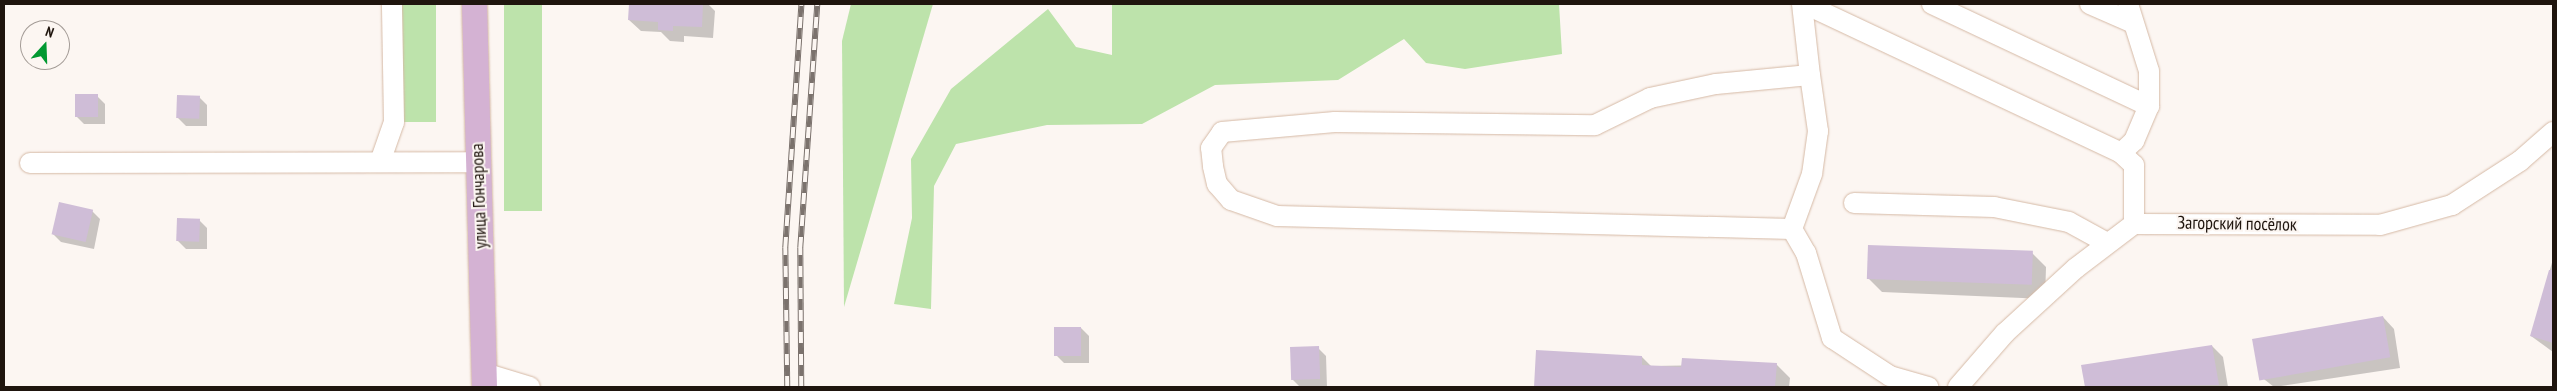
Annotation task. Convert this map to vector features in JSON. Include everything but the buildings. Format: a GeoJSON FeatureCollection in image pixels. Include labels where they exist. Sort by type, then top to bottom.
{"type":"FeatureCollection","features":[{"type":"Feature","properties":{"kind":"main road","name":"улица Гончарова"},"geometry":{"type":"LineString","coordinates":[[474,4],[484,380]]}},
{"type":"Feature","properties":{"kind":"street"},"geometry":{"type":"LineString","coordinates":[[380,162],[394,122],[392,4]]}},
{"type":"Feature","properties":{"kind":"street"},"geometry":{"type":"LineString","coordinates":[[1804,4],[2121,152],[2134,165],[2134,224],[2107,243],[2005,333],[1962,383],[1929,387],[1890,376],[1832,338],[1806,254],[1792,229],[1812,174],[1818,131],[1810,75],[1804,4]]}},
{"type":"Feature","properties":{"kind":"street"},"geometry":{"type":"LineString","coordinates":[[1932,4],[2149,106]]}},
{"type":"Feature","properties":{"kind":"street"},"geometry":{"type":"LineString","coordinates":[[2090,4],[2129,13],[2149,71],[2149,106],[2134,141],[2121,152]]}},
{"type":"Feature","properties":{"kind":"street"},"geometry":{"type":"LineString","coordinates":[[1792,229],[1277,216],[1231,200],[1217,184],[1211,148],[1222,132],[1335,122],[1595,125],[1650,98],[1716,84],[1810,75]]}},
{"type":"Feature","properties":{"kind":"street","name":"Загорский посёлок"},"geometry":{"type":"LineString","coordinates":[[2134,224],[2397,221],[2452,205],[2520,161],[2553,132]]}},
{"type":"Feature","properties":{"kind":"street"},"geometry":{"type":"LineString","coordinates":[[30,164],[478,162]]}},
{"type":"Feature","properties":{"kind":"street"},"geometry":{"type":"LineString","coordinates":[[1854,204],[1994,207],[2069,222],[2107,243]]}},
{"type":"Feature","properties":{"kind":"street"},"geometry":{"type":"LineString","coordinates":[[484,380],[530,387]]}},
{"type":"Feature","properties":{"kind":"green space"},"geometry":{"type":"Polygon","coordinates":[[[400,4],[436,4],[436,122],[400,122],[400,4]]]}},
{"type":"Feature","properties":{"kind":"green space"},"geometry":{"type":"Polygon","coordinates":[[[504,4],[542,4],[542,211],[504,211],[504,4]]]}},
{"type":"Feature","properties":{"kind":"green space"},"geometry":{"type":"Polygon","coordinates":[[[851,4],[933,4],[844,307],[842,41],[851,4]]]}},
{"type":"Feature","properties":{"kind":"green space"},"geometry":{"type":"Polygon","coordinates":[[[1112,4],[1559,4],[1562,54],[1465,69],[1426,63],[1404,39],[1338,80],[1215,85],[1142,124],[1047,125],[956,144],[934,186],[931,309],[894,304],[912,218],[911,159],[951,89],[1048,9],[1076,47],[1112,55],[1112,4]]]}},
{"type":"Feature","properties":{"kind":"railway"},"geometry":{"type":"LineString","coordinates":[[787,387],[785,248],[801,4]]}},
{"type":"Feature","properties":{"kind":"railway"},"geometry":{"type":"LineString","coordinates":[[801,387],[800,248],[817,4]]}}]}
